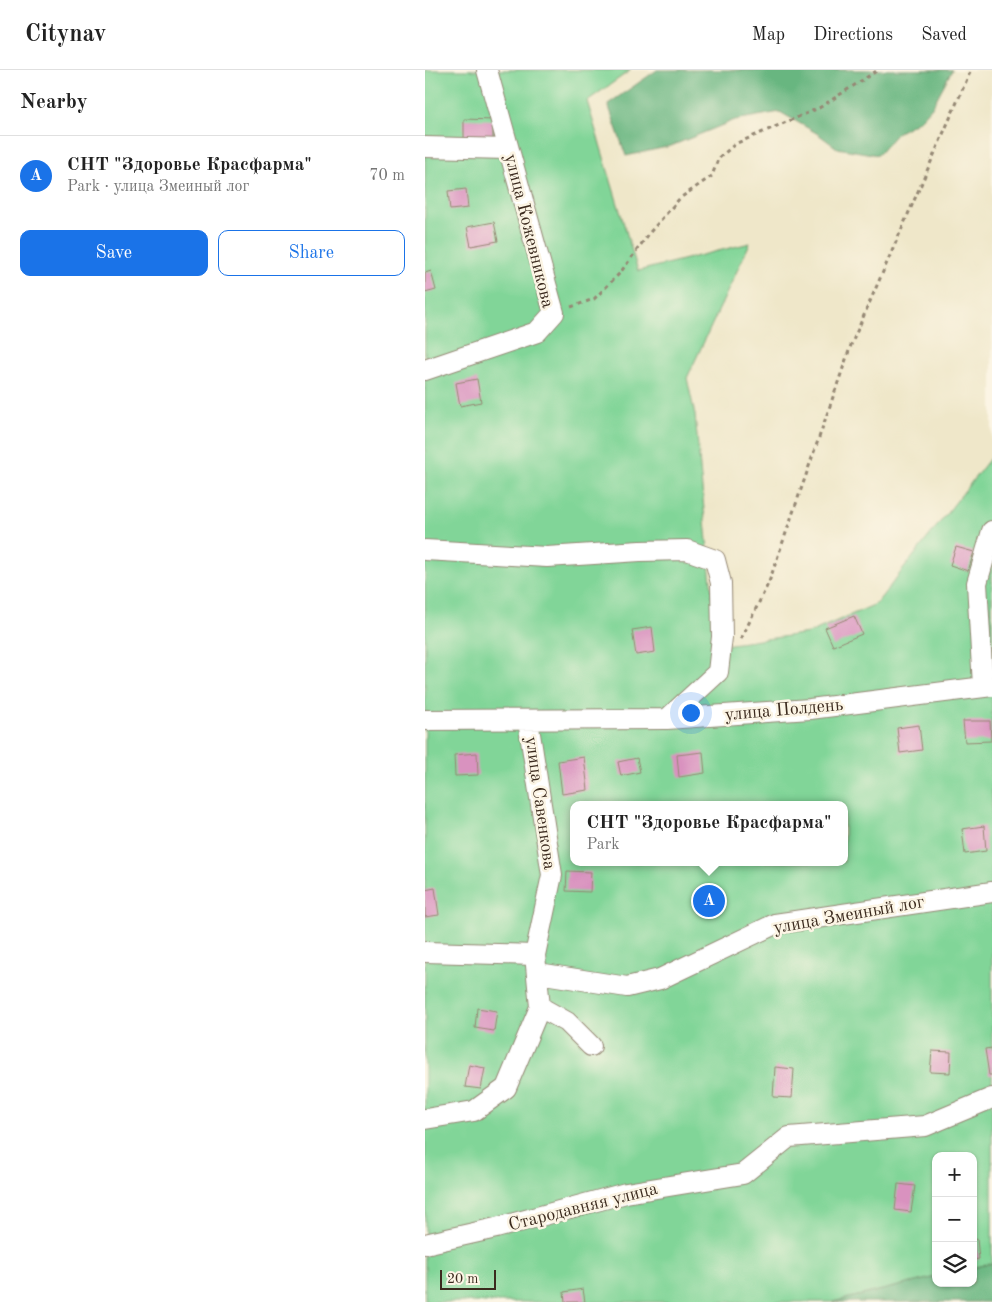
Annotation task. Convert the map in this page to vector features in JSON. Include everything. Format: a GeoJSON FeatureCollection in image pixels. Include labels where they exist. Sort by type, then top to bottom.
{"type":"FeatureCollection","features":[{"type":"Feature","properties":{"kind":"street","name":"улица Кожевникова"},"geometry":{"type":"LineString","coordinates":[[425,370],[537,332],[553,313],[487,70]]}},
{"type":"Feature","properties":{"kind":"street"},"geometry":{"type":"LineString","coordinates":[[425,148],[508,149]]}},
{"type":"Feature","properties":{"kind":"street"},"geometry":{"type":"LineString","coordinates":[[988,686],[977,583],[992,531]]}},
{"type":"Feature","properties":{"kind":"street"},"geometry":{"type":"LineString","coordinates":[[425,550],[547,557],[640,550],[687,550],[715,560],[721,583],[723,637],[718,672],[667,720]]}},
{"type":"Feature","properties":{"kind":"street","name":"улица Полдень"},"geometry":{"type":"LineString","coordinates":[[425,720],[667,720],[810,709],[988,686]]}},
{"type":"Feature","properties":{"kind":"street","name":"улица Савенкова"},"geometry":{"type":"LineString","coordinates":[[427,1121],[474,1111],[506,1088],[540,1007],[537,964],[552,875],[528,721]]}},
{"type":"Feature","properties":{"kind":"street","name":"улица Змеиный лог"},"geometry":{"type":"LineString","coordinates":[[425,952],[537,964],[627,986],[660,979],[775,924],[992,892]]}},
{"type":"Feature","properties":{"kind":"street"},"geometry":{"type":"LineString","coordinates":[[540,1007],[567,1022],[591,1046]]}},
{"type":"Feature","properties":{"kind":"street","name":"Стародавняя улица"},"geometry":{"type":"LineString","coordinates":[[425,1244],[495,1228],[626,1193],[743,1174],[789,1137],[925,1126],[992,1098]]}},
{"type":"Feature","properties":{"kind":"path"},"geometry":{"type":"LineString","coordinates":[[553,313],[594,299],[620,274],[651,231],[679,198],[712,176],[717,159],[735,144],[819,108],[878,70]]}},
{"type":"Feature","properties":{"kind":"path"},"geometry":{"type":"LineString","coordinates":[[741,640],[769,582],[851,345],[971,70]]}},
{"type":"Feature","properties":{"kind":"green space"},"geometry":{"type":"Polygon","coordinates":[[[425,70],[631,70],[587,101],[638,271],[750,243],[687,378],[695,415],[717,646],[809,633],[876,604],[991,457],[992,452],[992,1263],[977,1267],[977,1152],[932,1152],[932,1278],[833,1302],[425,1302],[425,70]]]}},
{"type":"Feature","properties":{"kind":"green space"},"geometry":{"type":"Polygon","coordinates":[[[657,70],[952,70],[932,107],[920,120],[897,133],[878,155],[837,148],[818,134],[780,112],[735,120],[671,146],[626,156],[608,104],[657,70]]]}},
{"type":"Feature","properties":{"kind":"green space"},"geometry":{"type":"Polygon","coordinates":[[[992,1263],[992,1302],[833,1302],[932,1278],[932,1287],[977,1287],[977,1267],[992,1263]]]}},
{"type":"Feature","properties":{"kind":"building"},"geometry":{"type":"Polygon","coordinates":[[[464,119],[493,120],[493,139],[464,139],[464,119]]]}},
{"type":"Feature","properties":{"kind":"building"},"geometry":{"type":"Polygon","coordinates":[[[466,189],[468,208],[450,210],[448,191],[466,189]]]}},
{"type":"Feature","properties":{"kind":"building"},"geometry":{"type":"Polygon","coordinates":[[[494,222],[498,241],[471,246],[467,227],[494,222]]]}},
{"type":"Feature","properties":{"kind":"building"},"geometry":{"type":"Polygon","coordinates":[[[431,271],[436,290],[425,293],[425,273],[431,271]]]}},
{"type":"Feature","properties":{"kind":"building"},"geometry":{"type":"Polygon","coordinates":[[[477,379],[481,402],[460,406],[456,383],[477,379]]]}},
{"type":"Feature","properties":{"kind":"building"},"geometry":{"type":"Polygon","coordinates":[[[956,547],[974,552],[968,571],[950,565],[956,547]]]}},
{"type":"Feature","properties":{"kind":"building"},"geometry":{"type":"Polygon","coordinates":[[[854,616],[862,634],[833,646],[825,628],[854,616]]]}},
{"type":"Feature","properties":{"kind":"building"},"geometry":{"type":"Polygon","coordinates":[[[652,627],[655,652],[636,655],[632,630],[652,627]]]}},
{"type":"Feature","properties":{"kind":"building"},"geometry":{"type":"Polygon","coordinates":[[[963,721],[990,721],[991,741],[965,742],[963,721]]]}},
{"type":"Feature","properties":{"kind":"building"},"geometry":{"type":"Polygon","coordinates":[[[919,725],[922,750],[900,753],[897,728],[919,725]]]}},
{"type":"Feature","properties":{"kind":"building"},"geometry":{"type":"Polygon","coordinates":[[[703,752],[705,773],[679,777],[677,755],[703,752]]]}},
{"type":"Feature","properties":{"kind":"building"},"geometry":{"type":"Polygon","coordinates":[[[477,753],[478,775],[455,776],[454,755],[477,753]]]}},
{"type":"Feature","properties":{"kind":"building"},"geometry":{"type":"Polygon","coordinates":[[[584,757],[588,790],[562,794],[558,761],[584,757]]]}},
{"type":"Feature","properties":{"kind":"building"},"geometry":{"type":"Polygon","coordinates":[[[637,758],[640,772],[621,776],[618,762],[637,758]]]}},
{"type":"Feature","properties":{"kind":"building"},"geometry":{"type":"Polygon","coordinates":[[[984,826],[986,851],[965,854],[962,829],[984,826]]]}},
{"type":"Feature","properties":{"kind":"building"},"geometry":{"type":"Polygon","coordinates":[[[567,871],[591,872],[590,892],[566,891],[567,871]]]}},
{"type":"Feature","properties":{"kind":"building"},"geometry":{"type":"Polygon","coordinates":[[[435,888],[439,915],[425,917],[425,890],[435,888]]]}},
{"type":"Feature","properties":{"kind":"building"},"geometry":{"type":"Polygon","coordinates":[[[477,1008],[497,1011],[494,1031],[475,1028],[477,1008]]]}},
{"type":"Feature","properties":{"kind":"building"},"geometry":{"type":"Polygon","coordinates":[[[992,1048],[992,1075],[989,1075],[985,1049],[992,1048]]]}},
{"type":"Feature","properties":{"kind":"building"},"geometry":{"type":"Polygon","coordinates":[[[932,1051],[951,1052],[950,1073],[930,1072],[932,1051]]]}},
{"type":"Feature","properties":{"kind":"building"},"geometry":{"type":"Polygon","coordinates":[[[469,1065],[485,1068],[481,1089],[465,1087],[469,1065]]]}},
{"type":"Feature","properties":{"kind":"building"},"geometry":{"type":"Polygon","coordinates":[[[775,1067],[794,1069],[792,1098],[773,1097],[775,1067]]]}},
{"type":"Feature","properties":{"kind":"building"},"geometry":{"type":"Polygon","coordinates":[[[898,1184],[915,1186],[911,1212],[895,1210],[898,1184]]]}},
{"type":"Feature","properties":{"kind":"building"},"geometry":{"type":"Polygon","coordinates":[[[977,1239],[979,1259],[977,1259],[977,1239]]]}},
{"type":"Feature","properties":{"kind":"building"},"geometry":{"type":"Polygon","coordinates":[[[583,1289],[585,1302],[565,1302],[564,1292],[583,1289]]]}},
{"type":"Feature","properties":{"kind":"place","name":"СНТ \"Здоровье Красфарма\""},"geometry":{"type":"Point","coordinates":[709,901]}}]}
